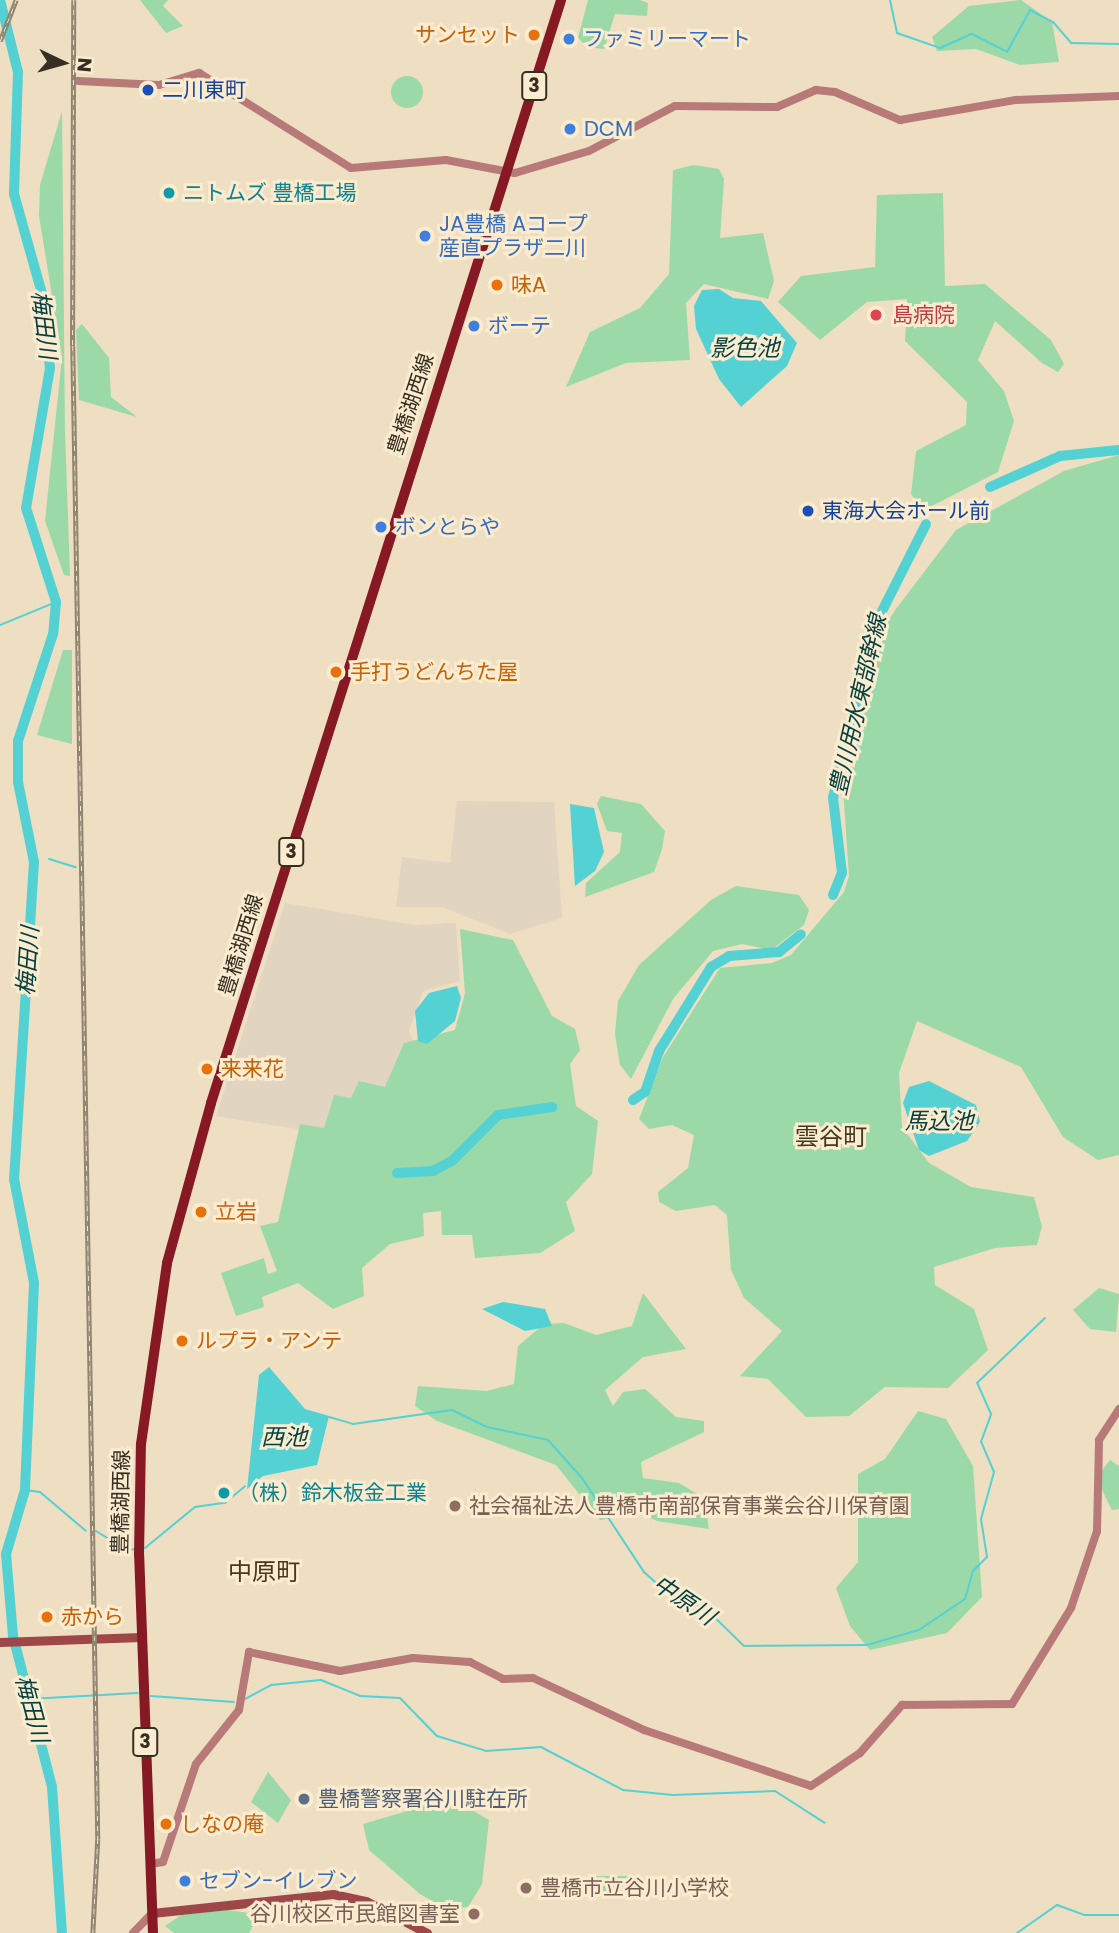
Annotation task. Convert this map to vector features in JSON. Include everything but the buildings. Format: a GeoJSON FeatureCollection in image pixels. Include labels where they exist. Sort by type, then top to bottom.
{"type":"FeatureCollection","features":[{"type":"Feature","properties":{"kind":"main road","name":"豊橋湖西線"},"geometry":{"type":"LineString","coordinates":[[153,1933],[139,1548],[141,1444],[156,1319],[182,1200],[561,0]]}},
{"type":"Feature","properties":{"kind":"main road"},"geometry":{"type":"LineString","coordinates":[[2,1641],[141,1637]]}},
{"type":"Feature","properties":{"kind":"main road"},"geometry":{"type":"LineString","coordinates":[[152,1913],[333,1894],[366,1901],[426,1933]]}},
{"type":"Feature","properties":{"kind":"street"},"geometry":{"type":"LineString","coordinates":[[78,81],[159,85],[199,73],[351,168],[446,160],[507,171],[541,168],[589,151],[676,106],[776,107],[825,91],[900,120],[1016,100],[1119,96]]}},
{"type":"Feature","properties":{"kind":"street"},"geometry":{"type":"LineString","coordinates":[[150,1864],[163,1862],[195,1765],[239,1710],[249,1652],[346,1671],[403,1659],[470,1662],[503,1679],[533,1678],[644,1730],[811,1786],[860,1753],[902,1705],[1012,1704],[1071,1608],[1097,1531],[1099,1440],[1119,1409]]}},
{"type":"Feature","properties":{"kind":"street"},"geometry":{"type":"LineString","coordinates":[[133,1933],[152,1913]]}},
{"type":"Feature","properties":{"kind":"shaded area"},"geometry":{"type":"Polygon","coordinates":[[[457,801],[554,802],[562,918],[510,934],[442,907],[396,907],[402,857],[450,863],[457,801]]]}},
{"type":"Feature","properties":{"kind":"shaded area"},"geometry":{"type":"Polygon","coordinates":[[[285,903],[416,925],[456,923],[460,981],[423,991],[409,1031],[419,1051],[383,1092],[328,1134],[216,1116],[285,903]]]}},
{"type":"Feature","properties":{"kind":"green space"},"geometry":{"type":"Polygon","coordinates":[[[140,0],[168,0],[163,6],[183,26],[166,33],[140,0]]]}},
{"type":"Feature","properties":{"kind":"green space"},"geometry":{"type":"Polygon","coordinates":[[[588,0],[640,0],[648,3],[647,16],[615,14],[604,49],[587,47],[578,38],[588,0]]]}},
{"type":"Feature","properties":{"kind":"green space"},"geometry":{"type":"Polygon","coordinates":[[[1021,0],[1052,22],[1059,62],[1020,65],[976,49],[937,51],[932,37],[969,6],[1021,0]]]}},
{"type":"Feature","properties":{"kind":"green space"},"geometry":{"type":"Polygon","coordinates":[[[407,76],[419,80],[423,92],[419,104],[407,108],[395,104],[391,92],[395,80],[407,76]]]}},
{"type":"Feature","properties":{"kind":"green space"},"geometry":{"type":"Polygon","coordinates":[[[62,111],[65,431],[70,576],[64,575],[45,521],[62,357],[39,216],[40,185],[62,111]]]}},
{"type":"Feature","properties":{"kind":"green space"},"geometry":{"type":"Polygon","coordinates":[[[694,165],[719,169],[724,179],[720,238],[763,233],[774,281],[768,299],[704,284],[686,303],[690,360],[626,363],[566,387],[590,332],[640,308],[669,274],[673,170],[694,165]]]}},
{"type":"Feature","properties":{"kind":"green space"},"geometry":{"type":"Polygon","coordinates":[[[943,193],[945,286],[985,284],[1051,340],[1064,364],[1058,372],[1042,363],[995,321],[978,360],[1004,391],[1014,421],[998,472],[924,510],[911,494],[916,451],[966,425],[967,402],[905,341],[907,299],[867,302],[820,340],[778,302],[801,276],[875,267],[877,195],[943,193]]]}},
{"type":"Feature","properties":{"kind":"green space"},"geometry":{"type":"Polygon","coordinates":[[[82,324],[109,358],[111,397],[137,417],[79,400],[76,330],[82,324]]]}},
{"type":"Feature","properties":{"kind":"green space"},"geometry":{"type":"Polygon","coordinates":[[[1119,455],[1119,1155],[1098,1160],[1063,1137],[1021,1067],[917,1021],[899,1073],[902,1127],[929,1163],[971,1187],[1034,1197],[1042,1226],[1037,1245],[995,1248],[934,1267],[935,1285],[974,1309],[988,1350],[948,1388],[885,1387],[849,1416],[806,1417],[768,1379],[740,1376],[782,1331],[744,1298],[731,1270],[727,1215],[715,1205],[676,1211],[659,1202],[658,1192],[688,1168],[694,1135],[672,1125],[649,1129],[639,1119],[663,1057],[720,968],[772,963],[791,955],[844,892],[849,876],[843,789],[883,629],[896,609],[956,530],[1064,471],[1119,455]]]}},
{"type":"Feature","properties":{"kind":"green space"},"geometry":{"type":"Polygon","coordinates":[[[63,650],[72,650],[72,744],[37,735],[63,650]]]}},
{"type":"Feature","properties":{"kind":"green space"},"geometry":{"type":"Polygon","coordinates":[[[601,796],[641,804],[665,831],[654,872],[585,897],[586,883],[620,852],[622,833],[607,831],[597,804],[601,796]]]}},
{"type":"Feature","properties":{"kind":"green space"},"geometry":{"type":"Polygon","coordinates":[[[736,886],[799,895],[809,910],[804,925],[771,950],[742,944],[713,951],[673,999],[631,1079],[620,1065],[615,1034],[618,1001],[639,965],[711,900],[736,886]]]}},
{"type":"Feature","properties":{"kind":"green space"},"geometry":{"type":"Polygon","coordinates":[[[460,929],[513,940],[552,1016],[575,1029],[580,1050],[570,1064],[576,1106],[598,1121],[592,1174],[566,1202],[575,1231],[540,1253],[475,1258],[472,1235],[442,1235],[441,1211],[423,1213],[424,1236],[390,1244],[362,1268],[364,1296],[333,1309],[298,1283],[262,1297],[264,1307],[236,1316],[221,1273],[264,1258],[268,1274],[277,1271],[260,1226],[278,1222],[300,1124],[324,1128],[334,1095],[351,1098],[359,1081],[385,1087],[404,1043],[455,1030],[465,993],[460,929]]]}},
{"type":"Feature","properties":{"kind":"green space"},"geometry":{"type":"Polygon","coordinates":[[[1099,1288],[1119,1294],[1116,1332],[1090,1329],[1073,1310],[1099,1288]]]}},
{"type":"Feature","properties":{"kind":"green space"},"geometry":{"type":"Polygon","coordinates":[[[643,1293],[686,1349],[643,1357],[605,1390],[613,1406],[623,1392],[645,1389],[676,1417],[704,1421],[704,1432],[641,1462],[643,1478],[679,1483],[704,1498],[709,1529],[657,1521],[620,1505],[617,1517],[600,1520],[556,1465],[437,1421],[415,1406],[418,1386],[487,1391],[514,1384],[518,1346],[544,1324],[564,1323],[596,1335],[632,1326],[643,1293]]]}},
{"type":"Feature","properties":{"kind":"green space"},"geometry":{"type":"Polygon","coordinates":[[[918,1411],[946,1419],[973,1466],[982,1597],[947,1633],[870,1650],[850,1626],[836,1588],[858,1562],[858,1474],[885,1459],[918,1411]]]}},
{"type":"Feature","properties":{"kind":"green space"},"geometry":{"type":"Polygon","coordinates":[[[1110,1460],[1119,1466],[1119,1509],[1112,1510],[1096,1478],[1110,1460]]]}},
{"type":"Feature","properties":{"kind":"green space"},"geometry":{"type":"Polygon","coordinates":[[[268,1772],[291,1800],[278,1823],[251,1802],[268,1772]]]}},
{"type":"Feature","properties":{"kind":"green space"},"geometry":{"type":"Polygon","coordinates":[[[431,1804],[470,1809],[489,1820],[482,1884],[468,1907],[446,1909],[420,1894],[369,1850],[363,1824],[431,1804]]]}},
{"type":"Feature","properties":{"kind":"green space"},"geometry":{"type":"Polygon","coordinates":[[[589,1876],[628,1876],[643,1879],[627,1897],[587,1891],[589,1876]]]}},
{"type":"Feature","properties":{"kind":"green space"},"geometry":{"type":"Polygon","coordinates":[[[229,1910],[248,1913],[254,1924],[249,1933],[174,1933],[165,1926],[181,1915],[229,1910]]]}},
{"type":"Feature","properties":{"kind":"water","name":"影色池"},"geometry":{"type":"Polygon","coordinates":[[[719,289],[733,298],[761,301],[797,343],[787,366],[741,407],[719,379],[696,329],[694,306],[702,290],[719,289]]]}},
{"type":"Feature","properties":{"kind":"water"},"geometry":{"type":"Polygon","coordinates":[[[570,804],[594,808],[604,852],[595,871],[575,886],[570,804]]]}},
{"type":"Feature","properties":{"kind":"water"},"geometry":{"type":"Polygon","coordinates":[[[457,986],[461,998],[455,1021],[427,1044],[418,1041],[415,1011],[429,993],[457,986]]]}},
{"type":"Feature","properties":{"kind":"water","name":"馬込池"},"geometry":{"type":"Polygon","coordinates":[[[929,1081],[976,1105],[980,1122],[967,1141],[929,1156],[919,1150],[903,1103],[909,1087],[929,1081]]]}},
{"type":"Feature","properties":{"kind":"water"},"geometry":{"type":"Polygon","coordinates":[[[503,1302],[545,1309],[552,1326],[525,1331],[482,1309],[503,1302]]]}},
{"type":"Feature","properties":{"kind":"water","name":"西池"},"geometry":{"type":"Polygon","coordinates":[[[269,1367],[305,1409],[329,1416],[317,1465],[263,1476],[247,1489],[259,1375],[269,1367]]]}},
{"type":"Feature","properties":{"kind":"waterway","name":"梅田川"},"geometry":{"type":"LineString","coordinates":[[0,0],[18,72],[14,194],[43,297],[50,368],[26,508],[56,602],[53,634],[18,741],[18,782],[34,862],[14,1179],[34,1283],[25,1490],[6,1554],[13,1636],[52,1787],[62,1933]]}},
{"type":"Feature","properties":{"kind":"waterway"},"geometry":{"type":"LineString","coordinates":[[890,0],[897,33],[940,48],[972,34],[1007,52],[1030,10],[1053,22],[1071,43],[1119,44]]}},
{"type":"Feature","properties":{"kind":"waterway","name":"豊川用水東部幹線"},"geometry":{"type":"LineString","coordinates":[[990,487],[1060,456],[1119,450]]}},
{"type":"Feature","properties":{"kind":"waterway","name":"豊川用水東部幹線"},"geometry":{"type":"LineString","coordinates":[[833,895],[842,873],[833,798],[875,625],[926,524]]}},
{"type":"Feature","properties":{"kind":"waterway"},"geometry":{"type":"LineString","coordinates":[[0,625],[56,602]]}},
{"type":"Feature","properties":{"kind":"waterway"},"geometry":{"type":"LineString","coordinates":[[49,859],[76,867]]}},
{"type":"Feature","properties":{"kind":"waterway","name":"豊川用水東部幹線"},"geometry":{"type":"LineString","coordinates":[[633,1100],[645,1092],[659,1051],[711,967],[729,956],[779,952],[801,934]]}},
{"type":"Feature","properties":{"kind":"waterway","name":"豊川用水東部幹線"},"geometry":{"type":"LineString","coordinates":[[397,1173],[433,1171],[452,1161],[498,1115],[552,1107]]}},
{"type":"Feature","properties":{"kind":"waterway","name":"中原川"},"geometry":{"type":"LineString","coordinates":[[329,1417],[353,1424],[452,1410],[487,1427],[548,1440],[582,1478],[644,1572],[666,1592],[706,1609],[744,1646],[867,1645],[919,1630],[965,1599],[973,1571],[987,1557],[981,1519],[994,1472],[981,1442],[991,1414],[977,1383],[1045,1318]]}},
{"type":"Feature","properties":{"kind":"waterway"},"geometry":{"type":"LineString","coordinates":[[145,1548],[195,1507],[225,1503],[245,1486]]}},
{"type":"Feature","properties":{"kind":"waterway"},"geometry":{"type":"LineString","coordinates":[[25,1490],[40,1492],[86,1531]]}},
{"type":"Feature","properties":{"kind":"waterway"},"geometry":{"type":"LineString","coordinates":[[96,1531],[126,1550],[136,1549]]}},
{"type":"Feature","properties":{"kind":"waterway"},"geometry":{"type":"LineString","coordinates":[[245,1699],[271,1685],[321,1680],[360,1696],[400,1698],[437,1736],[486,1751],[541,1747],[623,1790],[673,1795],[775,1791],[825,1823]]}},
{"type":"Feature","properties":{"kind":"waterway"},"geometry":{"type":"LineString","coordinates":[[29,1699],[138,1693]]}},
{"type":"Feature","properties":{"kind":"waterway"},"geometry":{"type":"LineString","coordinates":[[151,1696],[234,1702]]}},
{"type":"Feature","properties":{"kind":"waterway","name":"梅田川"},"geometry":{"type":"LineString","coordinates":[[1017,1933],[1057,1905],[1084,1915],[1119,1915]]}},
{"type":"Feature","properties":{"kind":"railway"},"geometry":{"type":"LineString","coordinates":[[0,41],[16,0]]}},
{"type":"Feature","properties":{"kind":"railway"},"geometry":{"type":"LineString","coordinates":[[74,0],[73,346],[98,1839],[93,1933]]}},
{"type":"Feature","properties":{"kind":"place","name":"サンセット"},"geometry":{"type":"Point","coordinates":[534,35]}},
{"type":"Feature","properties":{"kind":"place","name":"ファミリーマート"},"geometry":{"type":"Point","coordinates":[569,39]}},
{"type":"Feature","properties":{"kind":"place","name":"二川東町"},"geometry":{"type":"Point","coordinates":[148,90]}},
{"type":"Feature","properties":{"kind":"place","name":"DCM"},"geometry":{"type":"Point","coordinates":[570,129]}},
{"type":"Feature","properties":{"kind":"place","name":"ニトムズ 豊橋工場"},"geometry":{"type":"Point","coordinates":[169,193]}},
{"type":"Feature","properties":{"kind":"place","name":"JA豊橋 Aコープ 産直プラザ二川"},"geometry":{"type":"Point","coordinates":[425,236]}},
{"type":"Feature","properties":{"kind":"place","name":"味A"},"geometry":{"type":"Point","coordinates":[497,285]}},
{"type":"Feature","properties":{"kind":"place","name":"島病院"},"geometry":{"type":"Point","coordinates":[876,315]}},
{"type":"Feature","properties":{"kind":"place","name":"ボーテ"},"geometry":{"type":"Point","coordinates":[474,326]}},
{"type":"Feature","properties":{"kind":"place","name":"東海大会ホール前"},"geometry":{"type":"Point","coordinates":[808,511]}},
{"type":"Feature","properties":{"kind":"place","name":"ボンとらや"},"geometry":{"type":"Point","coordinates":[381,527]}},
{"type":"Feature","properties":{"kind":"place","name":"手打うどんちた屋"},"geometry":{"type":"Point","coordinates":[336,672]}},
{"type":"Feature","properties":{"kind":"place","name":"来来花"},"geometry":{"type":"Point","coordinates":[207,1069]}},
{"type":"Feature","properties":{"kind":"place","name":"立岩"},"geometry":{"type":"Point","coordinates":[201,1212]}},
{"type":"Feature","properties":{"kind":"place","name":"ルプラ・アンテ"},"geometry":{"type":"Point","coordinates":[182,1341]}},
{"type":"Feature","properties":{"kind":"place","name":"（株）鈴木板金工業"},"geometry":{"type":"Point","coordinates":[224,1493]}},
{"type":"Feature","properties":{"kind":"place","name":"社会福祉法人豊橋市南部保育事業会谷川保育園"},"geometry":{"type":"Point","coordinates":[455,1506]}},
{"type":"Feature","properties":{"kind":"place","name":"赤から"},"geometry":{"type":"Point","coordinates":[47,1617]}},
{"type":"Feature","properties":{"kind":"place","name":"豊橋警察署谷川駐在所"},"geometry":{"type":"Point","coordinates":[304,1799]}},
{"type":"Feature","properties":{"kind":"place","name":"しなの庵"},"geometry":{"type":"Point","coordinates":[166,1824]}},
{"type":"Feature","properties":{"kind":"place","name":"セブン-イレブン"},"geometry":{"type":"Point","coordinates":[185,1881]}},
{"type":"Feature","properties":{"kind":"place","name":"豊橋市立谷川小学校"},"geometry":{"type":"Point","coordinates":[526,1888]}},
{"type":"Feature","properties":{"kind":"place","name":"谷川校区市民館図書室"},"geometry":{"type":"Point","coordinates":[474,1914]}},
{"type":"Feature","properties":{"kind":"district","name":"雲谷町"},"geometry":{"type":"Point","coordinates":[831,1137]}},
{"type":"Feature","properties":{"kind":"district","name":"中原町"},"geometry":{"type":"Point","coordinates":[264,1572]}}]}
